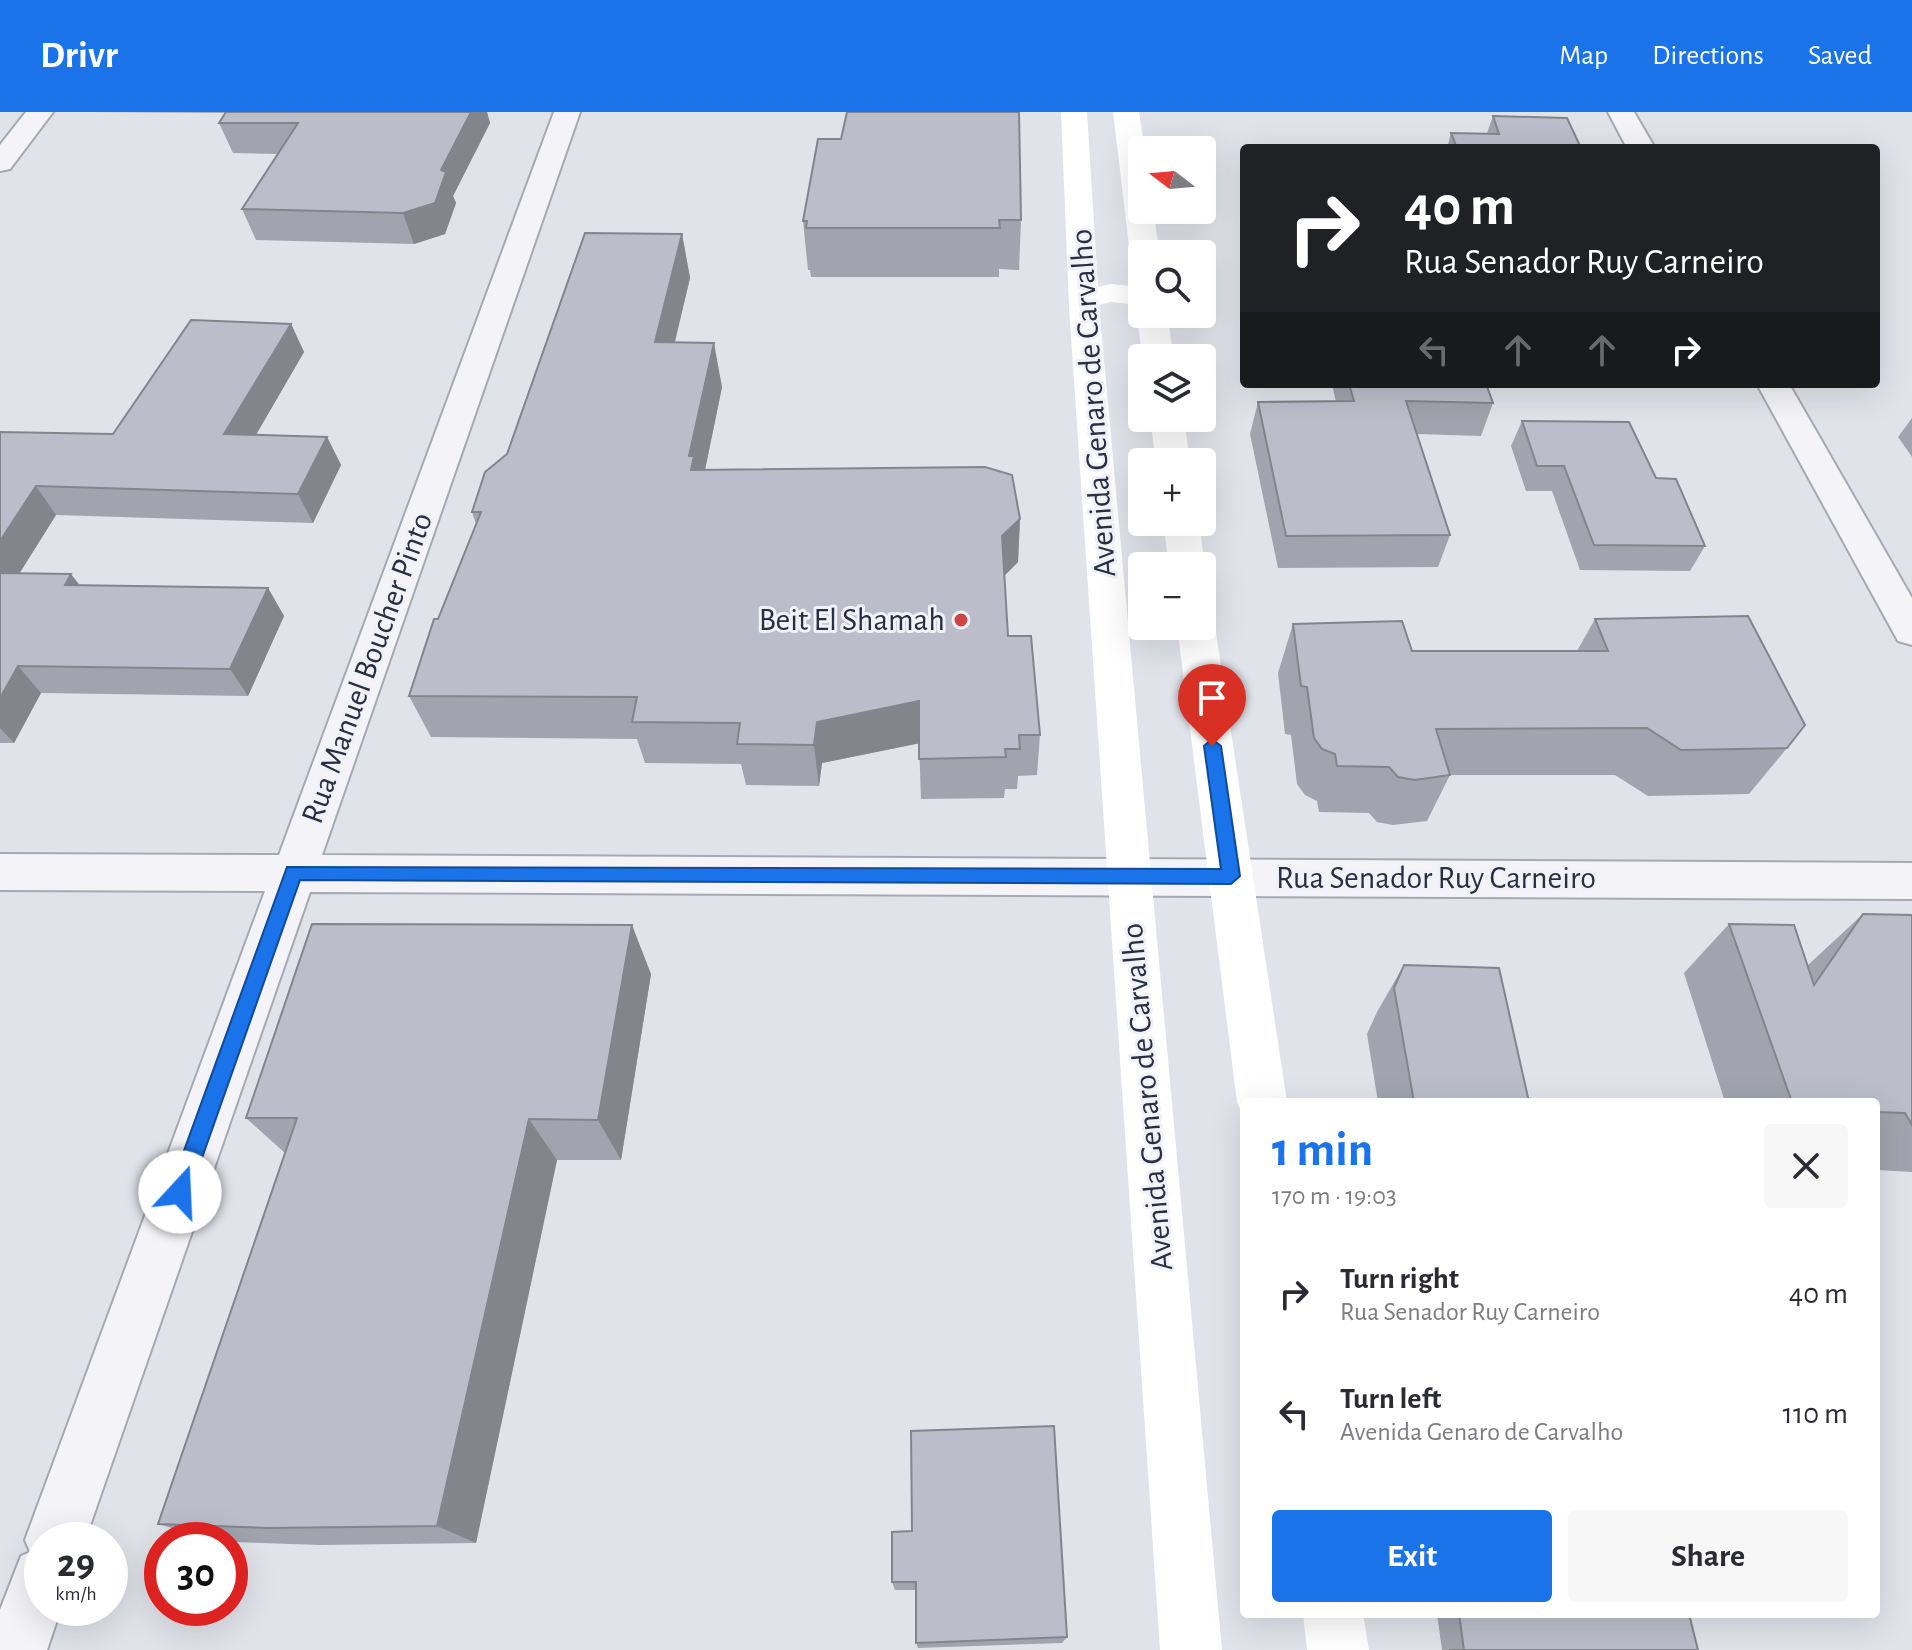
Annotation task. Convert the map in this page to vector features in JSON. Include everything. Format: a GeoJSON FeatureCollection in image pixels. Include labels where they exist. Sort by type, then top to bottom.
{"type":"FeatureCollection","features":[{"type":"Feature","properties":{"kind":"street"},"geometry":{"type":"LineString","coordinates":[[0,163],[40,112]]}},
{"type":"Feature","properties":{"kind":"street","name":"Rua Manuel Boucher Pinto"},"geometry":{"type":"LineString","coordinates":[[61,1522],[567,112]]}},
{"type":"Feature","properties":{"kind":"street","name":"Avenida Genaro de Carvalho"},"geometry":{"type":"LineString","coordinates":[[1074,112],[1084,303],[1191,1650]]}},
{"type":"Feature","properties":{"kind":"street","name":"Avenida Genaro de Carvalho"},"geometry":{"type":"LineString","coordinates":[[1126,112],[1143,240]]}},
{"type":"Feature","properties":{"kind":"street"},"geometry":{"type":"LineString","coordinates":[[1621,112],[1639,144]]}},
{"type":"Feature","properties":{"kind":"street"},"geometry":{"type":"LineString","coordinates":[[1084,303],[1111,293],[1128,295]]}},
{"type":"Feature","properties":{"kind":"street"},"geometry":{"type":"LineString","coordinates":[[1084,303],[1120,311],[1128,310]]}},
{"type":"Feature","properties":{"kind":"street"},"geometry":{"type":"LineString","coordinates":[[1775,388],[1912,631]]}},
{"type":"Feature","properties":{"kind":"street"},"geometry":{"type":"LineString","coordinates":[[1198,640],[1261,1098]]}},
{"type":"Feature","properties":{"kind":"street","name":"Rua Senador Ruy Carneiro"},"geometry":{"type":"LineString","coordinates":[[0,872],[1912,881]]}},
{"type":"Feature","properties":{"kind":"street"},"geometry":{"type":"LineString","coordinates":[[1334,1618],[1338,1650]]}},
{"type":"Feature","properties":{"kind":"street"},"geometry":{"type":"LineString","coordinates":[[16,1650],[25,1626]]}},
{"type":"Feature","properties":{"kind":"building"},"geometry":{"type":"Polygon","coordinates":[[[226,112],[471,112],[441,170],[446,172],[435,203],[403,213],[242,209],[298,123],[219,123],[226,112]]]}},
{"type":"Feature","properties":{"kind":"building"},"geometry":{"type":"Polygon","coordinates":[[[847,112],[1019,112],[1021,220],[999,220],[1000,228],[806,228],[807,221],[803,221],[818,139],[841,139],[847,112]]]}},
{"type":"Feature","properties":{"kind":"building"},"geometry":{"type":"Polygon","coordinates":[[[1493,116],[1567,118],[1579,144],[1455,144],[1451,133],[1499,134],[1493,116]]]}},
{"type":"Feature","properties":{"kind":"building"},"geometry":{"type":"Polygon","coordinates":[[[585,233],[682,234],[655,342],[714,343],[689,456],[694,456],[691,470],[985,467],[1012,475],[1020,519],[1002,536],[1008,636],[1031,636],[1040,735],[1019,735],[1020,749],[1005,749],[1006,757],[919,759],[919,701],[817,722],[814,745],[737,744],[740,723],[632,722],[637,697],[409,696],[434,619],[438,619],[481,512],[472,512],[485,472],[507,454],[585,233]]]}},
{"type":"Feature","properties":{"kind":"building"},"geometry":{"type":"Polygon","coordinates":[[[191,320],[291,324],[224,434],[327,437],[298,494],[36,486],[0,541],[0,432],[113,434],[191,320]]]}},
{"type":"Feature","properties":{"kind":"building"},"geometry":{"type":"Polygon","coordinates":[[[1350,388],[1487,388],[1493,403],[1406,401],[1450,535],[1286,536],[1258,402],[1354,401],[1350,388]]]}},
{"type":"Feature","properties":{"kind":"building"},"geometry":{"type":"Polygon","coordinates":[[[1522,421],[1629,422],[1656,478],[1676,479],[1705,546],[1594,545],[1564,466],[1537,466],[1522,421]]]}},
{"type":"Feature","properties":{"kind":"building"},"geometry":{"type":"Polygon","coordinates":[[[0,573],[71,574],[65,585],[268,588],[230,669],[18,666],[0,698],[0,573]]]}},
{"type":"Feature","properties":{"kind":"building"},"geometry":{"type":"Polygon","coordinates":[[[1748,616],[1805,725],[1787,748],[1681,750],[1647,728],[1436,729],[1450,775],[1415,780],[1398,777],[1389,767],[1337,766],[1335,754],[1322,749],[1314,738],[1307,687],[1301,686],[1293,624],[1402,621],[1412,651],[1608,651],[1595,619],[1748,616]]]}},
{"type":"Feature","properties":{"kind":"building"},"geometry":{"type":"Polygon","coordinates":[[[1863,914],[1912,915],[1912,1125],[1905,1113],[1880,1112],[1880,1098],[1791,1098],[1729,924],[1794,925],[1814,985],[1863,914]]]}},
{"type":"Feature","properties":{"kind":"building"},"geometry":{"type":"Polygon","coordinates":[[[312,924],[632,925],[598,1120],[529,1119],[437,1526],[268,1528],[248,1527],[248,1522],[159,1522],[297,1118],[246,1118],[312,924]]]}},
{"type":"Feature","properties":{"kind":"building"},"geometry":{"type":"Polygon","coordinates":[[[1404,965],[1499,968],[1528,1098],[1413,1098],[1394,988],[1404,965]]]}},
{"type":"Feature","properties":{"kind":"building"},"geometry":{"type":"Polygon","coordinates":[[[1054,1426],[1067,1637],[916,1643],[916,1582],[892,1582],[892,1532],[912,1531],[911,1431],[1054,1426]]]}},
{"type":"Feature","properties":{"kind":"building"},"geometry":{"type":"Polygon","coordinates":[[[1460,1618],[1690,1618],[1698,1650],[1464,1650],[1460,1618]]]}},
{"type":"Feature","properties":{"kind":"place","name":"Beit El Shamah"},"geometry":{"type":"Point","coordinates":[961,620]}},
{"type":"Feature","properties":{"kind":"route"},"geometry":{"type":"LineString","coordinates":[[180,1192],[294,872],[1231,876],[1212,746]]}}]}
